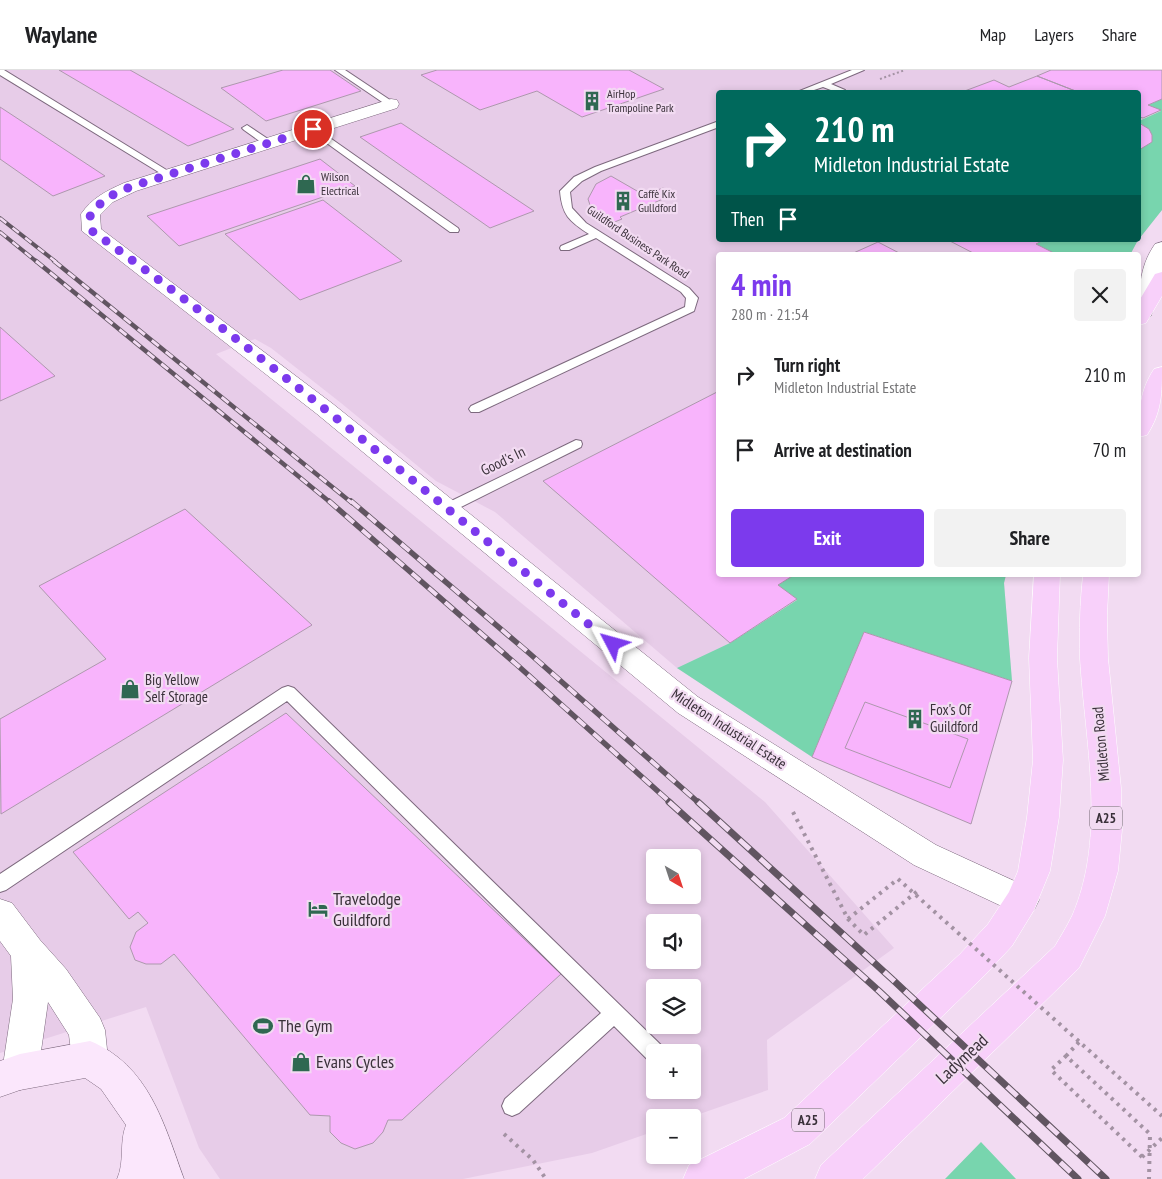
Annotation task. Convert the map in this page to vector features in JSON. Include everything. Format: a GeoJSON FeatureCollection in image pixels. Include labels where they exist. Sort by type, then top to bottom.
{"type":"FeatureCollection","features":[{"type":"Feature","properties":{"kind":"main road"},"geometry":{"type":"LineString","coordinates":[[1141,315],[1162,278]]}},
{"type":"Feature","properties":{"kind":"main road"},"geometry":{"type":"LineString","coordinates":[[1141,425],[1162,374]]}},
{"type":"Feature","properties":{"kind":"main road","name":"A25"},"geometry":{"type":"LineString","coordinates":[[703,1179],[797,1131],[949,988],[1000,935],[1022,900],[1034,871],[1044,817],[1048,760],[1043,658],[1047,577]]}},
{"type":"Feature","properties":{"kind":"main road","name":"Midleton Road"},"geometry":{"type":"LineString","coordinates":[[997,1026],[1067,957],[1092,909],[1099,882],[1104,855],[1107,803],[1093,649],[1096,577]]}},
{"type":"Feature","properties":{"kind":"main road","name":"Ladymead"},"geometry":{"type":"LineString","coordinates":[[851,1171],[926,1092],[997,1026]]}},
{"type":"Feature","properties":{"kind":"street","name":"Midleton Industrial Estate"},"geometry":{"type":"LineString","coordinates":[[391,104],[130,187],[106,198],[90,214],[92,231],[146,270],[325,409],[688,705],[925,855],[1022,900]]}},
{"type":"Feature","properties":{"kind":"street"},"geometry":{"type":"LineString","coordinates":[[1141,313],[1154,265],[1162,248]]}},
{"type":"Feature","properties":{"kind":"street"},"geometry":{"type":"LineString","coordinates":[[0,914],[28,951],[54,980],[87,1030],[90,1059]]}},
{"type":"Feature","properties":{"kind":"street"},"geometry":{"type":"LineString","coordinates":[[28,951],[31,999],[10,1076],[90,1059],[114,1076],[143,1117],[164,1179]]}},
{"type":"Feature","properties":{"kind":"street"},"geometry":{"type":"LineString","coordinates":[[137,1179],[140,1173],[143,1117]]}},
{"type":"Feature","properties":{"kind":"lane"},"geometry":{"type":"LineString","coordinates":[[338,70],[391,104]]}},
{"type":"Feature","properties":{"kind":"lane"},"geometry":{"type":"LineString","coordinates":[[806,90],[860,70]]}},
{"type":"Feature","properties":{"kind":"lane"},"geometry":{"type":"LineString","coordinates":[[0,71],[168,174]]}},
{"type":"Feature","properties":{"kind":"lane"},"geometry":{"type":"LineString","coordinates":[[823,84],[837,90]]}},
{"type":"Feature","properties":{"kind":"lane","name":"Guildford Business Park Road"},"geometry":{"type":"LineString","coordinates":[[476,409],[690,309],[692,298],[685,290],[582,225],[567,208],[566,191],[578,179],[598,169],[716,125]]}},
{"type":"Feature","properties":{"kind":"lane"},"geometry":{"type":"LineString","coordinates":[[246,128],[268,143]]}},
{"type":"Feature","properties":{"kind":"lane"},"geometry":{"type":"LineString","coordinates":[[313,129],[454,230]]}},
{"type":"Feature","properties":{"kind":"lane"},"geometry":{"type":"LineString","coordinates":[[565,248],[597,234]]}},
{"type":"Feature","properties":{"kind":"lane","name":"Good's In"},"geometry":{"type":"LineString","coordinates":[[446,509],[576,444]]}},
{"type":"Feature","properties":{"kind":"lane"},"geometry":{"type":"LineString","coordinates":[[0,884],[288,692],[646,1044]]}},
{"type":"Feature","properties":{"kind":"lane"},"geometry":{"type":"LineString","coordinates":[[512,1106],[615,1013]]}},
{"type":"Feature","properties":{"kind":"path"},"geometry":{"type":"LineString","coordinates":[[790,806],[848,919],[864,935],[924,886]]}},
{"type":"Feature","properties":{"kind":"path"},"geometry":{"type":"LineString","coordinates":[[848,919],[898,879],[1162,1116]]}},
{"type":"Feature","properties":{"kind":"path"},"geometry":{"type":"LineString","coordinates":[[1080,1041],[1051,1070],[1142,1157],[1162,1138]]}},
{"type":"Feature","properties":{"kind":"path"},"geometry":{"type":"LineString","coordinates":[[1066,1056],[1150,1134],[1149,1179]]}},
{"type":"Feature","properties":{"kind":"path"},"geometry":{"type":"LineString","coordinates":[[512,1106],[495,1126],[533,1160],[546,1179]]}},
{"type":"Feature","properties":{"kind":"shaded area"},"geometry":{"type":"Polygon","coordinates":[[[0,70],[1162,70],[1162,210],[1141,236],[1141,90],[716,90],[716,242],[1137,242],[1132,252],[716,252],[716,577],[1006,577],[1004,583],[1012,681],[864,632],[812,757],[677,668],[495,512],[436,481],[271,348],[255,339],[216,354],[765,802],[894,948],[767,1040],[768,1090],[701,1113],[701,1109],[646,1109],[646,1134],[592,1153],[463,1179],[220,1179],[199,1148],[146,1007],[0,1053],[0,70]]]}},
{"type":"Feature","properties":{"kind":"green space"},"geometry":{"type":"Polygon","coordinates":[[[1162,99],[1162,210],[1141,236],[1141,149],[1151,142],[1151,134],[1141,123],[1141,120],[1161,111],[1148,105],[1162,99]]]}},
{"type":"Feature","properties":{"kind":"green space"},"geometry":{"type":"Polygon","coordinates":[[[1040,242],[1137,242],[1132,252],[1052,252],[1036,244],[1040,242]]]}},
{"type":"Feature","properties":{"kind":"green space"},"geometry":{"type":"Polygon","coordinates":[[[791,577],[1006,577],[1004,583],[1012,681],[864,632],[812,757],[677,668],[730,643],[797,600],[778,585],[791,577]]]}},
{"type":"Feature","properties":{"kind":"green space"},"geometry":{"type":"Polygon","coordinates":[[[981,1142],[1016,1179],[945,1179],[981,1142]]]}},
{"type":"Feature","properties":{"kind":"building"},"geometry":{"type":"Polygon","coordinates":[[[59,70],[130,70],[234,129],[188,146],[59,70]]]}},
{"type":"Feature","properties":{"kind":"building"},"geometry":{"type":"Polygon","coordinates":[[[283,70],[330,70],[361,91],[266,121],[221,88],[283,70]]]}},
{"type":"Feature","properties":{"kind":"building","name":"AirHop Trampoline Park"},"geometry":{"type":"Polygon","coordinates":[[[437,70],[629,70],[664,89],[582,117],[537,91],[480,110],[421,75],[437,70]]]}},
{"type":"Feature","properties":{"kind":"building"},"geometry":{"type":"Polygon","coordinates":[[[1051,70],[1162,70],[1162,99],[1148,105],[1161,110],[1141,118],[1141,90],[1073,90],[1037,76],[1051,70]]]}},
{"type":"Feature","properties":{"kind":"building"},"geometry":{"type":"Polygon","coordinates":[[[1037,76],[1073,90],[967,90],[994,80],[1009,87],[1037,76]]]}},
{"type":"Feature","properties":{"kind":"building"},"geometry":{"type":"Polygon","coordinates":[[[0,107],[105,176],[53,196],[0,159],[0,107]]]}},
{"type":"Feature","properties":{"kind":"building"},"geometry":{"type":"Polygon","coordinates":[[[401,123],[534,211],[490,228],[360,137],[401,123]]]}},
{"type":"Feature","properties":{"kind":"building"},"geometry":{"type":"Polygon","coordinates":[[[1141,124],[1149,129],[1152,135],[1152,142],[1141,149],[1141,124]]]}},
{"type":"Feature","properties":{"kind":"building"},"geometry":{"type":"Polygon","coordinates":[[[320,159],[355,186],[179,246],[147,216],[320,159]]]}},
{"type":"Feature","properties":{"kind":"building","name":"Caffè Kix Gulldford"},"geometry":{"type":"Polygon","coordinates":[[[611,176],[644,195],[663,188],[675,194],[620,217],[622,219],[612,223],[591,208],[588,199],[596,184],[611,176]]]}},
{"type":"Feature","properties":{"kind":"building"},"geometry":{"type":"Polygon","coordinates":[[[323,200],[402,261],[300,300],[225,234],[323,200]]]}},
{"type":"Feature","properties":{"kind":"building"},"geometry":{"type":"Polygon","coordinates":[[[878,242],[897,252],[856,252],[878,242]]]}},
{"type":"Feature","properties":{"kind":"building"},"geometry":{"type":"Polygon","coordinates":[[[952,242],[1040,242],[1036,244],[1052,252],[971,252],[952,242]]]}},
{"type":"Feature","properties":{"kind":"building"},"geometry":{"type":"Polygon","coordinates":[[[0,327],[55,376],[0,401],[0,327]]]}},
{"type":"Feature","properties":{"kind":"building"},"geometry":{"type":"Polygon","coordinates":[[[716,393],[716,577],[791,577],[778,585],[797,599],[730,643],[543,481],[716,393]]]}},
{"type":"Feature","properties":{"kind":"building","name":"Big Yellow Self Storage"},"geometry":{"type":"Polygon","coordinates":[[[185,509],[312,625],[1,814],[0,719],[106,659],[39,586],[185,509]]]}},
{"type":"Feature","properties":{"kind":"building","name":"Fox's Of Guildford"},"geometry":{"type":"Polygon","coordinates":[[[864,632],[1012,681],[971,824],[812,757],[864,632]]]}},
{"type":"Feature","properties":{"kind":"building"},"geometry":{"type":"Polygon","coordinates":[[[865,702],[968,739],[950,788],[845,748],[865,702]]]}},
{"type":"Feature","properties":{"kind":"building"},"geometry":{"type":"Polygon","coordinates":[[[286,713],[561,974],[402,1120],[388,1120],[383,1132],[373,1143],[355,1149],[341,1143],[330,1132],[330,1116],[310,1115],[174,954],[161,964],[146,964],[135,960],[130,947],[136,932],[148,923],[138,912],[129,919],[73,852],[286,713]]]}},
{"type":"Feature","properties":{"kind":"railway"},"geometry":{"type":"LineString","coordinates":[[0,218],[56,262]]}},
{"type":"Feature","properties":{"kind":"railway"},"geometry":{"type":"LineString","coordinates":[[0,232],[37,262]]}},
{"type":"Feature","properties":{"kind":"railway"},"geometry":{"type":"LineString","coordinates":[[36,261],[331,503]]}},
{"type":"Feature","properties":{"kind":"railway"},"geometry":{"type":"LineString","coordinates":[[54,261],[352,503]]}},
{"type":"Feature","properties":{"kind":"railway"},"geometry":{"type":"LineString","coordinates":[[329,501],[516,664],[671,803]]}},
{"type":"Feature","properties":{"kind":"railway"},"geometry":{"type":"LineString","coordinates":[[351,501],[529,653],[699,803]]}},
{"type":"Feature","properties":{"kind":"railway"},"geometry":{"type":"LineString","coordinates":[[669,802],[879,991],[1078,1179]]}},
{"type":"Feature","properties":{"kind":"railway"},"geometry":{"type":"LineString","coordinates":[[698,802],[892,979],[1106,1179]]}},
{"type":"Feature","properties":{"kind":"place","name":"AirHop Trampoline Park"},"geometry":{"type":"Point","coordinates":[592,101]}},
{"type":"Feature","properties":{"kind":"place","name":"Wilson Electrical"},"geometry":{"type":"Point","coordinates":[306,184]}},
{"type":"Feature","properties":{"kind":"place","name":"Caffè Kix Gulldford"},"geometry":{"type":"Point","coordinates":[623,201]}},
{"type":"Feature","properties":{"kind":"place","name":"Big Yellow Self Storage"},"geometry":{"type":"Point","coordinates":[130,689]}},
{"type":"Feature","properties":{"kind":"place","name":"Fox's Of Guildford"},"geometry":{"type":"Point","coordinates":[915,719]}},
{"type":"Feature","properties":{"kind":"place","name":"Travelodge Guildford"},"geometry":{"type":"Point","coordinates":[318,909]}},
{"type":"Feature","properties":{"kind":"place","name":"The Gym"},"geometry":{"type":"Point","coordinates":[263,1026]}},
{"type":"Feature","properties":{"kind":"place","name":"Evans Cycles"},"geometry":{"type":"Point","coordinates":[301,1062]}},
{"type":"Feature","properties":{"kind":"route"},"geometry":{"type":"LineString","coordinates":[[313,129],[130,187],[106,198],[90,214],[92,231],[146,270],[325,409],[613,644]]}}]}
